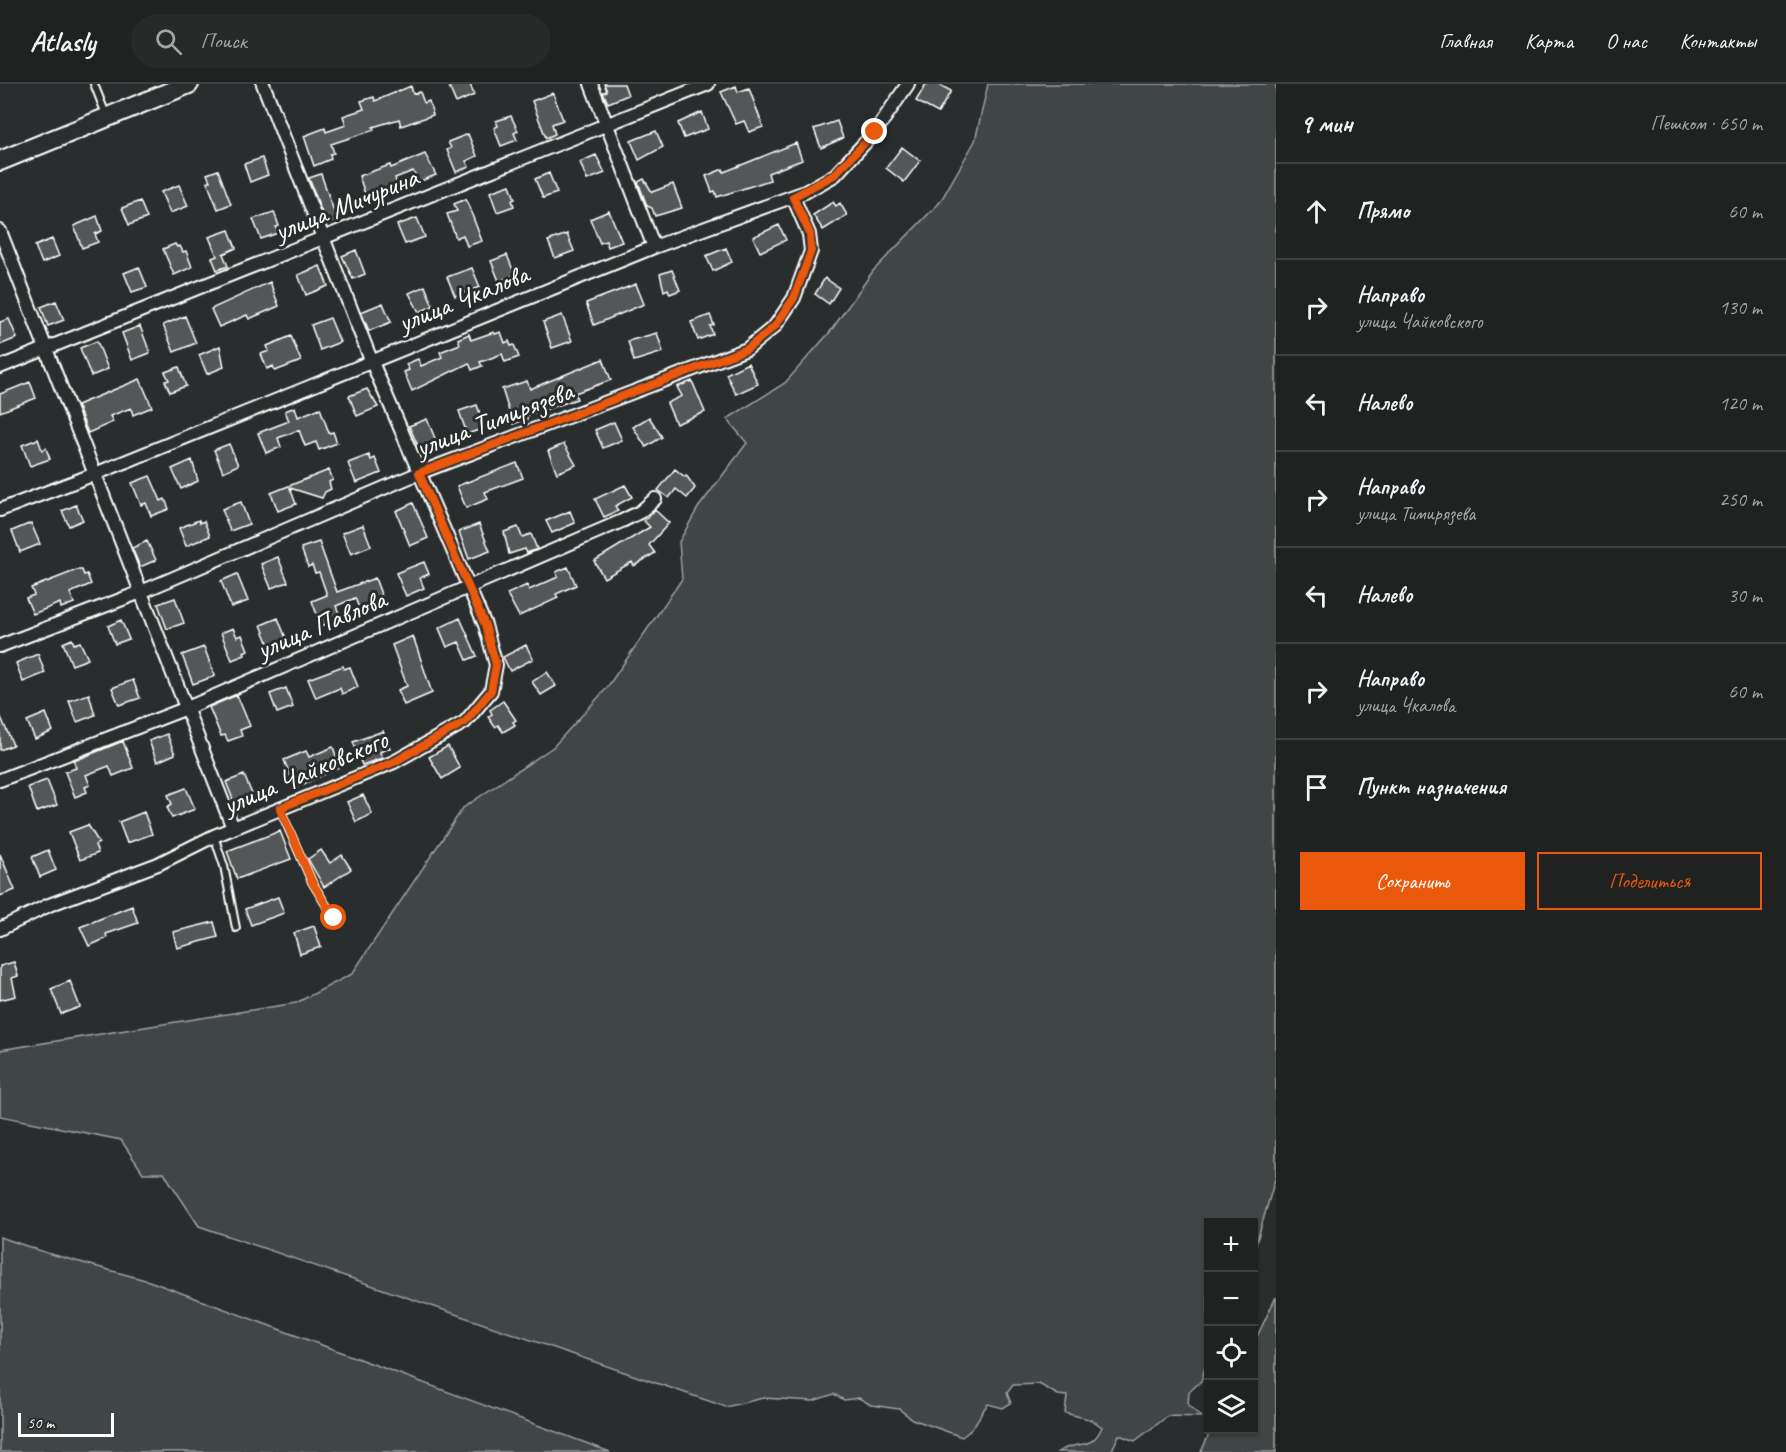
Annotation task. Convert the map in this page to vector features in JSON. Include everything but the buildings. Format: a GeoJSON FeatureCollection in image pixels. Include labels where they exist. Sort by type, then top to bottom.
{"type":"FeatureCollection","features":[{"type":"Feature","properties":{"kind":"street"},"geometry":{"type":"LineString","coordinates":[[0,161],[107,117],[158,93],[189,84]]}},
{"type":"Feature","properties":{"kind":"street"},"geometry":{"type":"LineString","coordinates":[[263,84],[371,360],[468,588]]}},
{"type":"Feature","properties":{"kind":"street"},"geometry":{"type":"LineString","coordinates":[[591,84],[654,247]]}},
{"type":"Feature","properties":{"kind":"street","name":"улица Мичурина"},"geometry":{"type":"LineString","coordinates":[[0,368],[708,84]]}},
{"type":"Feature","properties":{"kind":"street","name":"улица Чкалова"},"geometry":{"type":"LineString","coordinates":[[0,510],[95,474],[654,247],[793,197],[834,175],[875,132],[908,84]]}},
{"type":"Feature","properties":{"kind":"street","name":"улица Тимирязева"},"geometry":{"type":"LineString","coordinates":[[0,646],[141,592],[419,473],[747,349],[775,326],[794,298],[811,251],[810,234],[793,197]]}},
{"type":"Feature","properties":{"kind":"street"},"geometry":{"type":"LineString","coordinates":[[0,231],[233,828]]}},
{"type":"Feature","properties":{"kind":"street","name":"улица Павлова"},"geometry":{"type":"LineString","coordinates":[[0,780],[187,708],[622,522],[640,512],[655,499]]}},
{"type":"Feature","properties":{"kind":"street","name":"улица Чайковского"},"geometry":{"type":"LineString","coordinates":[[0,929],[49,905],[158,864],[214,836],[394,762],[465,722],[491,691],[496,665],[485,625],[468,588]]}},
{"type":"Feature","properties":{"kind":"lane"},"geometry":{"type":"LineString","coordinates":[[93,84],[107,117]]}},
{"type":"Feature","properties":{"kind":"lane"},"geometry":{"type":"LineString","coordinates":[[280,808],[312,882],[334,918]]}},
{"type":"Feature","properties":{"kind":"lane"},"geometry":{"type":"LineString","coordinates":[[214,836],[224,866],[236,928]]}},
{"type":"Feature","properties":{"kind":"shaded area"},"geometry":{"type":"Polygon","coordinates":[[[988,84],[1276,84],[1276,1176],[1258,1237],[1258,1218],[1204,1218],[1204,1370],[1201,1381],[1189,1392],[1188,1404],[1201,1417],[1168,1416],[1135,1441],[1119,1435],[1111,1452],[1058,1452],[1093,1440],[1102,1427],[1092,1420],[1065,1413],[1067,1396],[1058,1395],[1039,1384],[1013,1385],[1007,1393],[1011,1403],[1003,1408],[988,1404],[974,1426],[962,1437],[912,1419],[899,1409],[871,1405],[859,1398],[844,1400],[834,1394],[813,1401],[763,1398],[726,1407],[199,1226],[164,1173],[143,1173],[121,1140],[0,1116],[0,1050],[296,1003],[352,974],[463,808],[553,747],[606,689],[682,579],[679,542],[698,508],[747,443],[727,419],[785,383],[830,332],[873,271],[940,202],[975,141],[988,84]]]}},
{"type":"Feature","properties":{"kind":"shaded area"},"geometry":{"type":"Polygon","coordinates":[[[0,1237],[47,1253],[149,1281],[610,1452],[0,1452],[0,1237]]]}},
{"type":"Feature","properties":{"kind":"shaded area"},"geometry":{"type":"Polygon","coordinates":[[[1276,1297],[1276,1452],[1201,1452],[1209,1434],[1258,1434],[1258,1335],[1276,1297]]]}},
{"type":"Feature","properties":{"kind":"route"},"geometry":{"type":"LineString","coordinates":[[334,918],[312,882],[280,808],[394,762],[465,722],[491,691],[496,665],[485,625],[419,473],[747,349],[775,326],[794,298],[811,251],[810,234],[793,197],[834,175],[875,132]]}}]}
